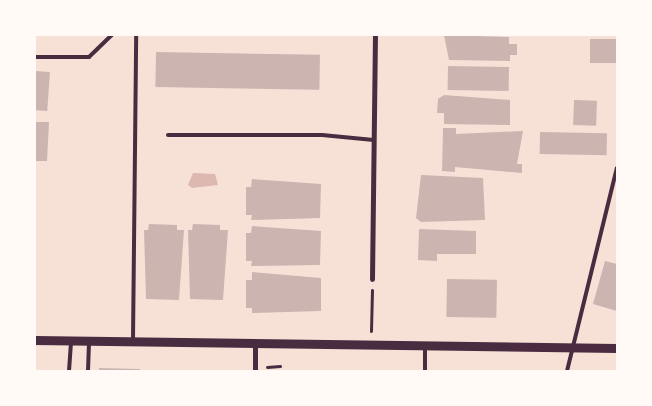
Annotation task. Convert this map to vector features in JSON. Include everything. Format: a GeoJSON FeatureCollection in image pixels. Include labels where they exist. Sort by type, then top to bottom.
{"type":"FeatureCollection","features":[{"type":"Feature","properties":{"kind":"street"},"geometry":{"type":"LineString","coordinates":[[372,279],[375,35]]}},
{"type":"Feature","properties":{"kind":"street"},"geometry":{"type":"LineString","coordinates":[[35,340],[617,348]]}},
{"type":"Feature","properties":{"kind":"street"},"geometry":{"type":"LineString","coordinates":[[255,342],[255,371]]}},
{"type":"Feature","properties":{"kind":"lane"},"geometry":{"type":"LineString","coordinates":[[35,57],[89,57],[112,35]]}},
{"type":"Feature","properties":{"kind":"lane"},"geometry":{"type":"LineString","coordinates":[[133,341],[136,35]]}},
{"type":"Feature","properties":{"kind":"lane"},"geometry":{"type":"LineString","coordinates":[[168,135],[322,135],[374,140]]}},
{"type":"Feature","properties":{"kind":"lane"},"geometry":{"type":"LineString","coordinates":[[567,371],[571,347],[617,168]]}},
{"type":"Feature","properties":{"kind":"lane"},"geometry":{"type":"LineString","coordinates":[[69,371],[71,340]]}},
{"type":"Feature","properties":{"kind":"lane"},"geometry":{"type":"LineString","coordinates":[[88,371],[89,341]]}},
{"type":"Feature","properties":{"kind":"lane"},"geometry":{"type":"LineString","coordinates":[[425,345],[425,371]]}},
{"type":"Feature","properties":{"kind":"path"},"geometry":{"type":"LineString","coordinates":[[371,344],[372,279]]}},
{"type":"Feature","properties":{"kind":"shaded area"},"geometry":{"type":"Polygon","coordinates":[[[193,173],[215,174],[218,185],[192,188],[188,185],[193,173]]]}},
{"type":"Feature","properties":{"kind":"building"},"geometry":{"type":"Polygon","coordinates":[[[444,35],[509,37],[509,44],[517,44],[517,55],[510,55],[510,61],[449,60],[444,35]]]}},
{"type":"Feature","properties":{"kind":"building"},"geometry":{"type":"Polygon","coordinates":[[[590,39],[617,39],[617,63],[590,63],[590,39]]]}},
{"type":"Feature","properties":{"kind":"building"},"geometry":{"type":"Polygon","coordinates":[[[156,52],[320,55],[319,90],[155,87],[156,52]]]}},
{"type":"Feature","properties":{"kind":"building"},"geometry":{"type":"Polygon","coordinates":[[[448,66],[509,67],[509,91],[448,90],[448,66]]]}},
{"type":"Feature","properties":{"kind":"building"},"geometry":{"type":"Polygon","coordinates":[[[35,71],[50,72],[47,111],[35,110],[35,71]]]}},
{"type":"Feature","properties":{"kind":"building"},"geometry":{"type":"Polygon","coordinates":[[[444,95],[510,100],[510,125],[444,124],[444,113],[437,113],[438,99],[444,95]]]}},
{"type":"Feature","properties":{"kind":"building"},"geometry":{"type":"Polygon","coordinates":[[[574,100],[597,101],[596,126],[573,125],[574,100]]]}},
{"type":"Feature","properties":{"kind":"building"},"geometry":{"type":"Polygon","coordinates":[[[35,122],[49,122],[47,161],[35,161],[35,122]]]}},
{"type":"Feature","properties":{"kind":"building"},"geometry":{"type":"Polygon","coordinates":[[[443,128],[456,128],[456,134],[523,131],[517,164],[522,164],[522,173],[455,167],[455,172],[442,171],[443,128]]]}},
{"type":"Feature","properties":{"kind":"building"},"geometry":{"type":"Polygon","coordinates":[[[540,132],[607,133],[607,155],[540,154],[540,132]]]}},
{"type":"Feature","properties":{"kind":"building"},"geometry":{"type":"Polygon","coordinates":[[[421,175],[483,178],[485,220],[421,222],[416,218],[421,175]]]}},
{"type":"Feature","properties":{"kind":"building"},"geometry":{"type":"Polygon","coordinates":[[[252,179],[321,184],[320,218],[251,220],[252,215],[246,215],[246,187],[251,187],[252,179]]]}},
{"type":"Feature","properties":{"kind":"building"},"geometry":{"type":"Polygon","coordinates":[[[149,224],[177,225],[177,230],[184,230],[179,300],[146,299],[144,230],[148,230],[149,224]]]}},
{"type":"Feature","properties":{"kind":"building"},"geometry":{"type":"Polygon","coordinates":[[[193,224],[220,225],[220,230],[228,230],[223,300],[190,299],[188,230],[192,230],[193,224]]]}},
{"type":"Feature","properties":{"kind":"building"},"geometry":{"type":"Polygon","coordinates":[[[252,226],[321,231],[320,265],[251,266],[252,261],[246,261],[246,233],[251,233],[252,226]]]}},
{"type":"Feature","properties":{"kind":"building"},"geometry":{"type":"Polygon","coordinates":[[[419,229],[476,231],[476,254],[437,254],[437,261],[418,260],[419,229]]]}},
{"type":"Feature","properties":{"kind":"building"},"geometry":{"type":"Polygon","coordinates":[[[605,261],[617,264],[617,311],[593,304],[605,261]]]}},
{"type":"Feature","properties":{"kind":"building"},"geometry":{"type":"Polygon","coordinates":[[[252,272],[321,278],[321,311],[252,313],[252,308],[246,308],[246,280],[252,280],[252,272]]]}},
{"type":"Feature","properties":{"kind":"building"},"geometry":{"type":"Polygon","coordinates":[[[447,279],[497,280],[496,318],[446,317],[447,279]]]}},
{"type":"Feature","properties":{"kind":"building"},"geometry":{"type":"Polygon","coordinates":[[[99,368],[140,369],[140,371],[99,371],[99,368]]]}}]}
